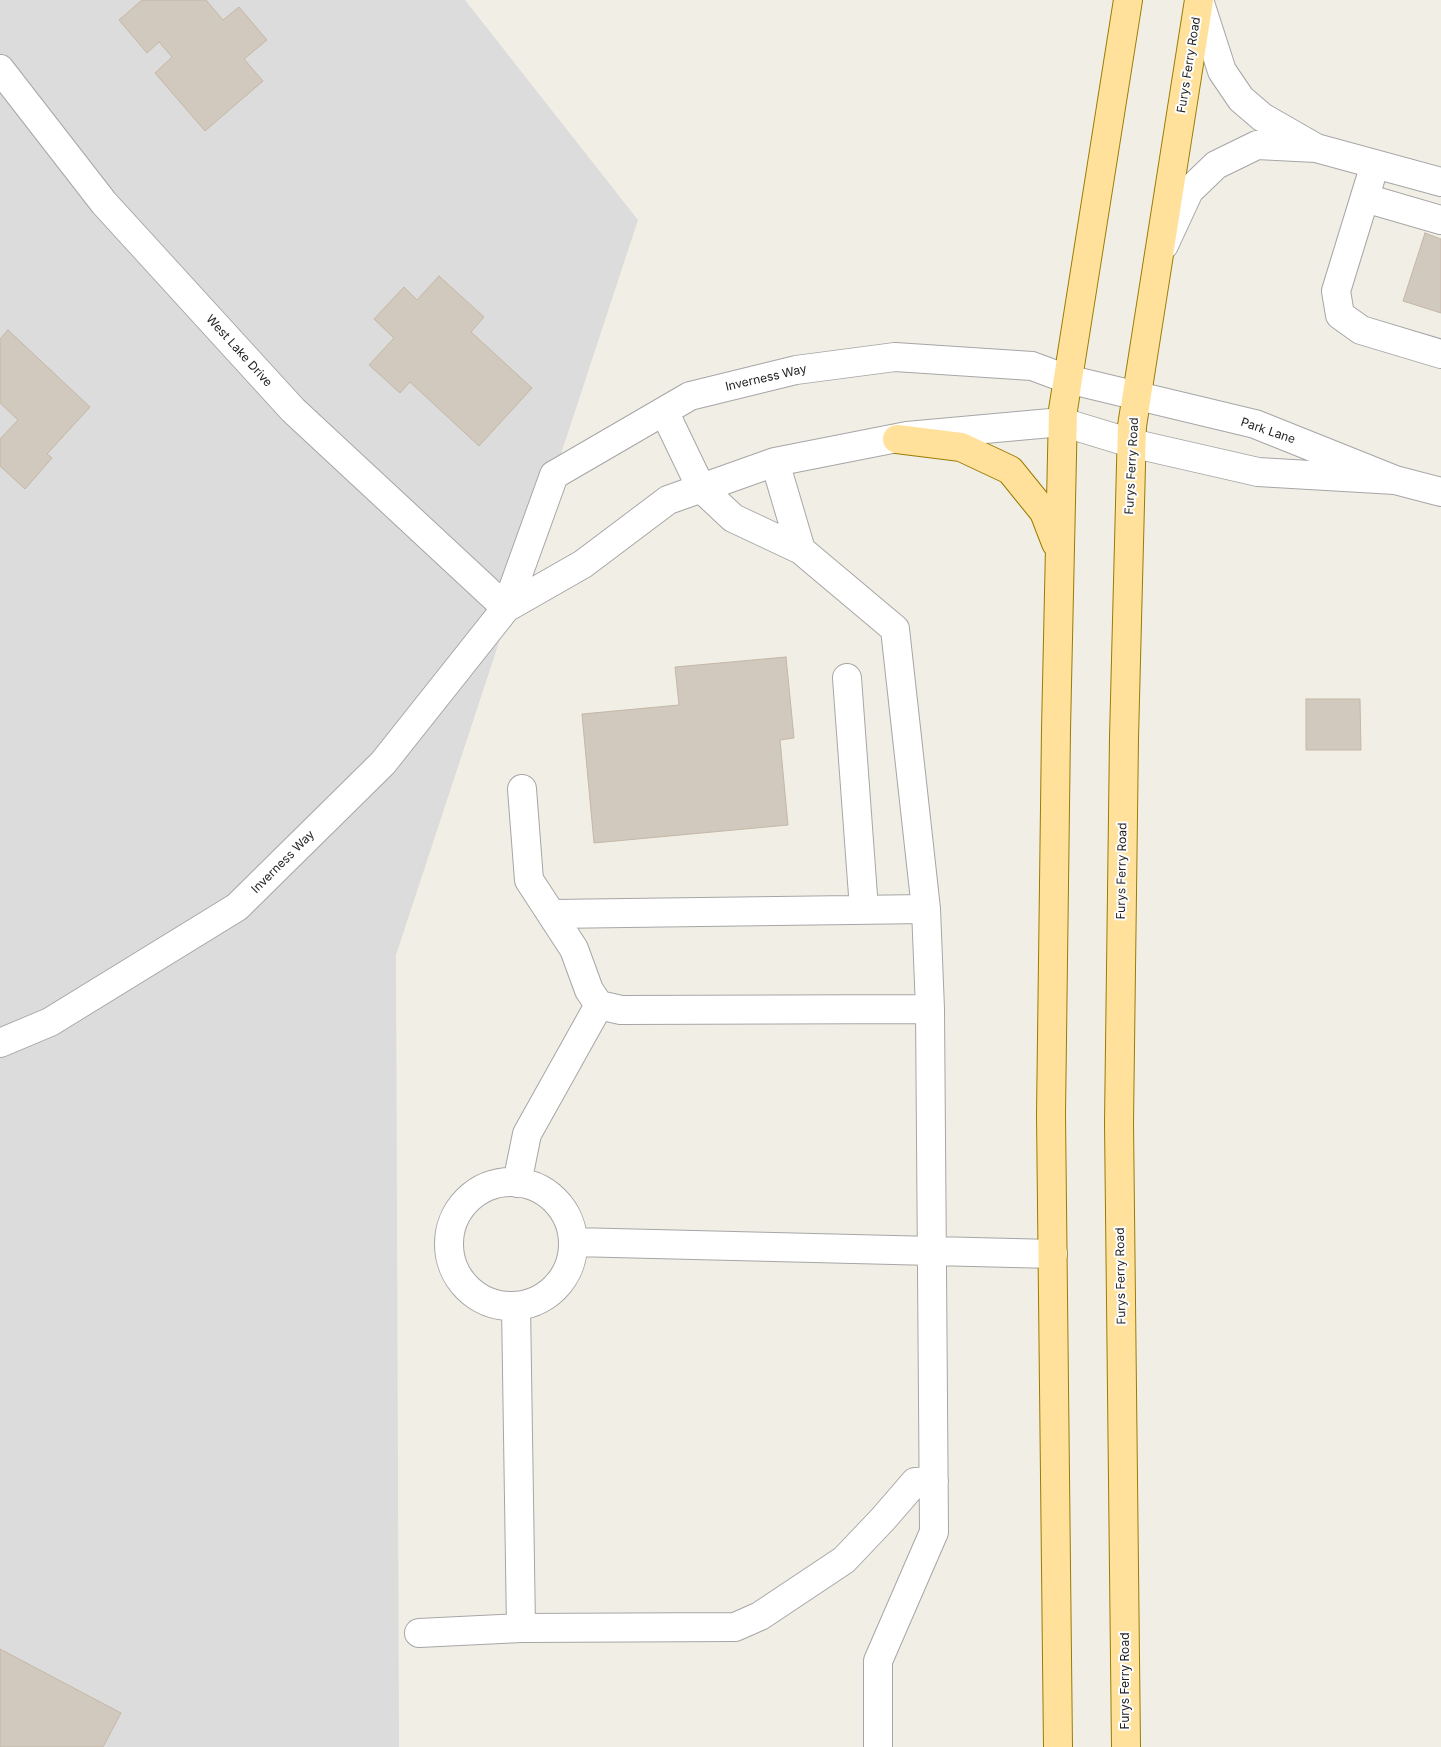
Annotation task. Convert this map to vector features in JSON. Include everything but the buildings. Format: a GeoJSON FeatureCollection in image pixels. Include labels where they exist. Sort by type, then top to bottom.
{"type":"FeatureCollection","features":[{"type":"Feature","properties":{"kind":"main road"},"geometry":{"type":"LineString","coordinates":[[1058,1747],[1051,1115],[1062,422],[1067,379],[1128,0]]}},
{"type":"Feature","properties":{"kind":"main road","name":"Furys Ferry Road"},"geometry":{"type":"LineString","coordinates":[[1126,1747],[1119,1123],[1124,738],[1131,443],[1136,396],[1199,0]]}},
{"type":"Feature","properties":{"kind":"main road"},"geometry":{"type":"LineString","coordinates":[[897,438],[960,447],[1010,470],[1044,512],[1060,553]]}},
{"type":"Feature","properties":{"kind":"street"},"geometry":{"type":"LineString","coordinates":[[1199,0],[1222,71],[1240,99],[1262,117],[1316,148]]}},
{"type":"Feature","properties":{"kind":"street","name":"West Lake Drive"},"geometry":{"type":"LineString","coordinates":[[0,69],[104,203],[293,410],[506,608]]}},
{"type":"Feature","properties":{"kind":"street"},"geometry":{"type":"LineString","coordinates":[[1158,257],[1190,191],[1216,165],[1257,145],[1316,148],[1441,182]]}},
{"type":"Feature","properties":{"kind":"street"},"geometry":{"type":"LineString","coordinates":[[1375,164],[1336,291],[1340,315],[1361,330],[1441,354]]}},
{"type":"Feature","properties":{"kind":"street"},"geometry":{"type":"LineString","coordinates":[[1365,198],[1441,220]]}},
{"type":"Feature","properties":{"kind":"street","name":"Inverness Way"},"geometry":{"type":"LineString","coordinates":[[0,1043],[50,1022],[237,907],[383,763],[506,608],[554,475],[690,396],[796,370],[895,357],[1032,366],[1067,379],[1136,396]]}},
{"type":"Feature","properties":{"kind":"street","name":"Park Lane"},"geometry":{"type":"LineString","coordinates":[[1136,396],[1255,424],[1395,480],[1441,492]]}},
{"type":"Feature","properties":{"kind":"street"},"geometry":{"type":"LineString","coordinates":[[664,411],[702,488],[733,518],[801,550],[895,629],[926,909],[930,1008],[934,1532],[878,1661],[878,1747]]}},
{"type":"Feature","properties":{"kind":"street","name":"Inverness Way"},"geometry":{"type":"LineString","coordinates":[[506,608],[583,564],[668,500],[775,462],[897,438],[1062,422],[1131,443]]}},
{"type":"Feature","properties":{"kind":"street","name":"Park Lane"},"geometry":{"type":"LineString","coordinates":[[1131,443],[1258,472],[1395,480]]}},
{"type":"Feature","properties":{"kind":"street"},"geometry":{"type":"LineString","coordinates":[[775,462],[801,550]]}},
{"type":"Feature","properties":{"kind":"street"},"geometry":{"type":"LineString","coordinates":[[847,678],[864,910]]}},
{"type":"Feature","properties":{"kind":"street"},"geometry":{"type":"LineString","coordinates":[[522,789],[529,880],[574,949],[589,990],[599,1005],[621,1010],[930,1008]]}},
{"type":"Feature","properties":{"kind":"street"},"geometry":{"type":"LineString","coordinates":[[552,914],[926,909]]}},
{"type":"Feature","properties":{"kind":"street"},"geometry":{"type":"LineString","coordinates":[[517,1183],[527,1134],[599,1005]]}},
{"type":"Feature","properties":{"kind":"street"},"geometry":{"type":"LineString","coordinates":[[506,1182],[526,1183],[545,1191],[559,1205],[569,1222],[574,1242],[571,1263],[561,1282],[546,1296],[526,1305],[506,1307],[485,1301],[468,1289],[455,1272],[449,1252],[449,1232],[457,1213],[469,1198],[486,1186],[506,1182]]}},
{"type":"Feature","properties":{"kind":"street"},"geometry":{"type":"LineString","coordinates":[[574,1242],[1053,1254]]}},
{"type":"Feature","properties":{"kind":"street"},"geometry":{"type":"LineString","coordinates":[[516,1306],[520,1628]]}},
{"type":"Feature","properties":{"kind":"street"},"geometry":{"type":"LineString","coordinates":[[419,1633],[520,1628],[735,1627],[760,1616],[844,1560],[915,1482],[934,1481]]}},
{"type":"Feature","properties":{"kind":"shaded area"},"geometry":{"type":"Polygon","coordinates":[[[0,0],[465,0],[638,220],[396,955],[399,1747],[0,1747],[0,0]]]}}]}
